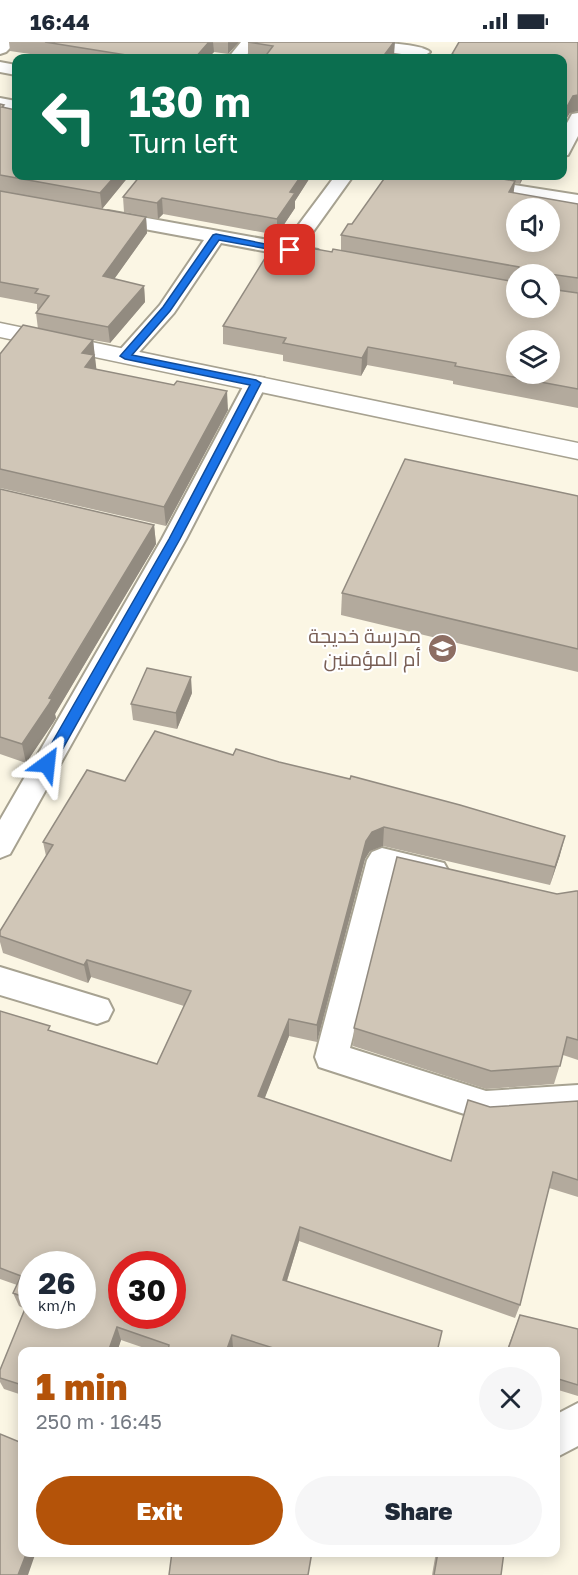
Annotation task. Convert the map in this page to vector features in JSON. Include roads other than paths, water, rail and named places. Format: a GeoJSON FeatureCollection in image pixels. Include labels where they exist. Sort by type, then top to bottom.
{"type":"FeatureCollection","features":[{"type":"Feature","properties":{"kind":"main road"},"geometry":{"type":"LineString","coordinates":[[0,330],[578,451]]}},
{"type":"Feature","properties":{"kind":"street"},"geometry":{"type":"LineString","coordinates":[[0,49],[8,42]]}},
{"type":"Feature","properties":{"kind":"street"},"geometry":{"type":"LineString","coordinates":[[240,54],[250,42]]}},
{"type":"Feature","properties":{"kind":"street"},"geometry":{"type":"LineString","coordinates":[[354,42],[423,51]]}},
{"type":"Feature","properties":{"kind":"street"},"geometry":{"type":"LineString","coordinates":[[567,141],[578,118]]}},
{"type":"Feature","properties":{"kind":"street"},"geometry":{"type":"LineString","coordinates":[[290,250],[341,180]]}},
{"type":"Feature","properties":{"kind":"street"},"geometry":{"type":"LineString","coordinates":[[453,180],[578,201]]}},
{"type":"Feature","properties":{"kind":"street"},"geometry":{"type":"LineString","coordinates":[[541,194],[548,180]]}},
{"type":"Feature","properties":{"kind":"street"},"geometry":{"type":"LineString","coordinates":[[108,217],[121,201]]}},
{"type":"Feature","properties":{"kind":"street"},"geometry":{"type":"LineString","coordinates":[[86,213],[324,256]]}},
{"type":"Feature","properties":{"kind":"street"},"geometry":{"type":"LineString","coordinates":[[125,356],[167,309],[216,237]]}},
{"type":"Feature","properties":{"kind":"street"},"geometry":{"type":"LineString","coordinates":[[0,846],[163,536],[256,383]]}},
{"type":"Feature","properties":{"kind":"street"},"geometry":{"type":"LineString","coordinates":[[461,879],[382,860],[331,1057],[486,1106],[578,1100]]}},
{"type":"Feature","properties":{"kind":"street"},"geometry":{"type":"LineString","coordinates":[[0,981],[97,1010]]}},
{"type":"Feature","properties":{"kind":"street"},"geometry":{"type":"LineString","coordinates":[[560,1435],[578,1422]]}},
{"type":"Feature","properties":{"kind":"place","name":"مدرسة خديجة أم المؤمنين"},"geometry":{"type":"Point","coordinates":[442,648]}}]}
